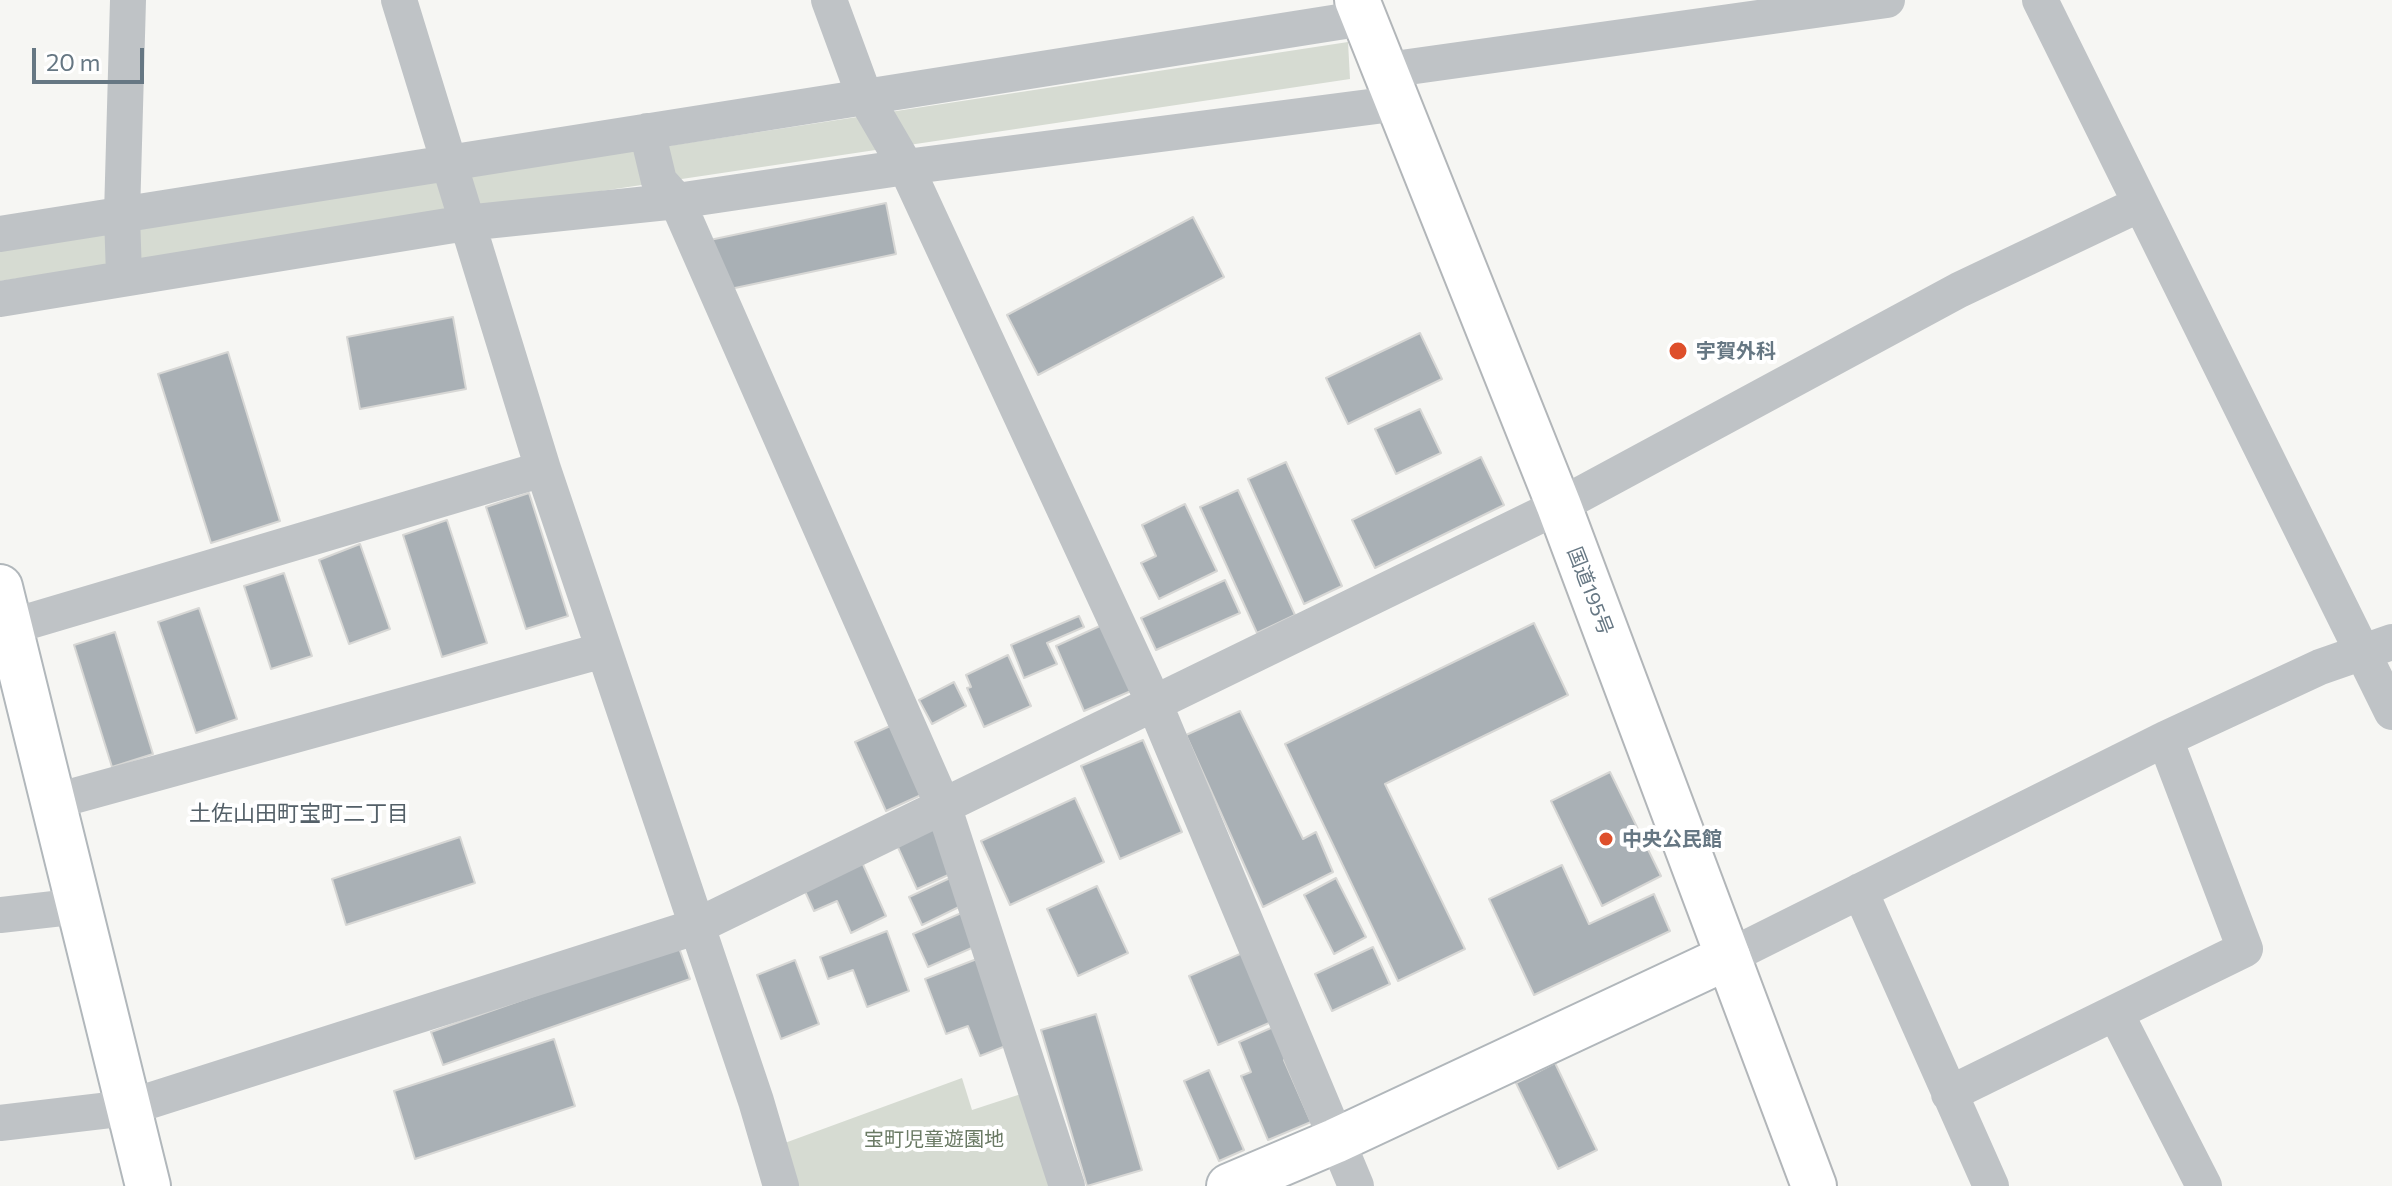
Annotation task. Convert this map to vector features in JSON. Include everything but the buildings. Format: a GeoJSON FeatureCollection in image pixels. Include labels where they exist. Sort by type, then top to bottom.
{"type":"FeatureCollection","features":[{"type":"Feature","properties":{"kind":"main road","name":"国道195号"},"geometry":{"type":"LineString","coordinates":[[1360,9],[1394,87],[1559,506],[1814,1186]]}},
{"type":"Feature","properties":{"kind":"main road"},"geometry":{"type":"LineString","coordinates":[[5,607],[148,1186]]}},
{"type":"Feature","properties":{"kind":"main road"},"geometry":{"type":"LineString","coordinates":[[1229,1186],[1335,1141],[1728,957]]}},
{"type":"Feature","properties":{"kind":"street"},"geometry":{"type":"LineString","coordinates":[[124,276],[122,215],[128,0]]}},
{"type":"Feature","properties":{"kind":"street"},"geometry":{"type":"LineString","coordinates":[[399,0],[543,469],[756,1101],[781,1186]]}},
{"type":"Feature","properties":{"kind":"street"},"geometry":{"type":"LineString","coordinates":[[829,0],[864,95],[906,167],[1155,705],[1356,1186]]}},
{"type":"Feature","properties":{"kind":"street"},"geometry":{"type":"LineString","coordinates":[[0,299],[124,276],[466,223],[677,201],[906,167],[1394,87],[1887,0]]}},
{"type":"Feature","properties":{"kind":"street"},"geometry":{"type":"LineString","coordinates":[[2040,0],[2140,204],[2377,648],[2392,712]]}},
{"type":"Feature","properties":{"kind":"street"},"geometry":{"type":"LineString","coordinates":[[0,234],[647,131],[1360,9]]}},
{"type":"Feature","properties":{"kind":"street"},"geometry":{"type":"LineString","coordinates":[[647,131],[659,181],[677,201],[944,808],[1067,1186]]}},
{"type":"Feature","properties":{"kind":"street"},"geometry":{"type":"LineString","coordinates":[[0,1123],[127,1108],[695,927],[1559,506],[1959,290],[2140,204]]}},
{"type":"Feature","properties":{"kind":"street"},"geometry":{"type":"LineString","coordinates":[[5,607],[543,469]]}},
{"type":"Feature","properties":{"kind":"street"},"geometry":{"type":"LineString","coordinates":[[1728,957],[2165,739],[2320,667],[2377,648]]}},
{"type":"Feature","properties":{"kind":"street"},"geometry":{"type":"LineString","coordinates":[[52,802],[604,650]]}},
{"type":"Feature","properties":{"kind":"street"},"geometry":{"type":"LineString","coordinates":[[1949,1094],[2245,949],[2165,739]]}},
{"type":"Feature","properties":{"kind":"street"},"geometry":{"type":"LineString","coordinates":[[1860,891],[1991,1186]]}},
{"type":"Feature","properties":{"kind":"street"},"geometry":{"type":"LineString","coordinates":[[0,915],[80,906]]}},
{"type":"Feature","properties":{"kind":"street"},"geometry":{"type":"LineString","coordinates":[[2116,1014],[2204,1186]]}},
{"type":"Feature","properties":{"kind":"green space"},"geometry":{"type":"Polygon","coordinates":[[[1348,42],[1350,79],[0,281],[0,248],[1348,42]]]}},
{"type":"Feature","properties":{"kind":"green space","name":"宝町児童遊園地"},"geometry":{"type":"Polygon","coordinates":[[[962,1078],[972,1110],[1021,1094],[1050,1186],[795,1186],[782,1144],[962,1078]]]}},
{"type":"Feature","properties":{"kind":"place","name":"宇賀外科"},"geometry":{"type":"Point","coordinates":[1678,351]}},
{"type":"Feature","properties":{"kind":"place","name":"中央公民館"},"geometry":{"type":"Point","coordinates":[1606,839]}},
{"type":"Feature","properties":{"kind":"district","name":"土佐山田町宝町二丁目"},"geometry":{"type":"Point","coordinates":[299,814]}}]}
